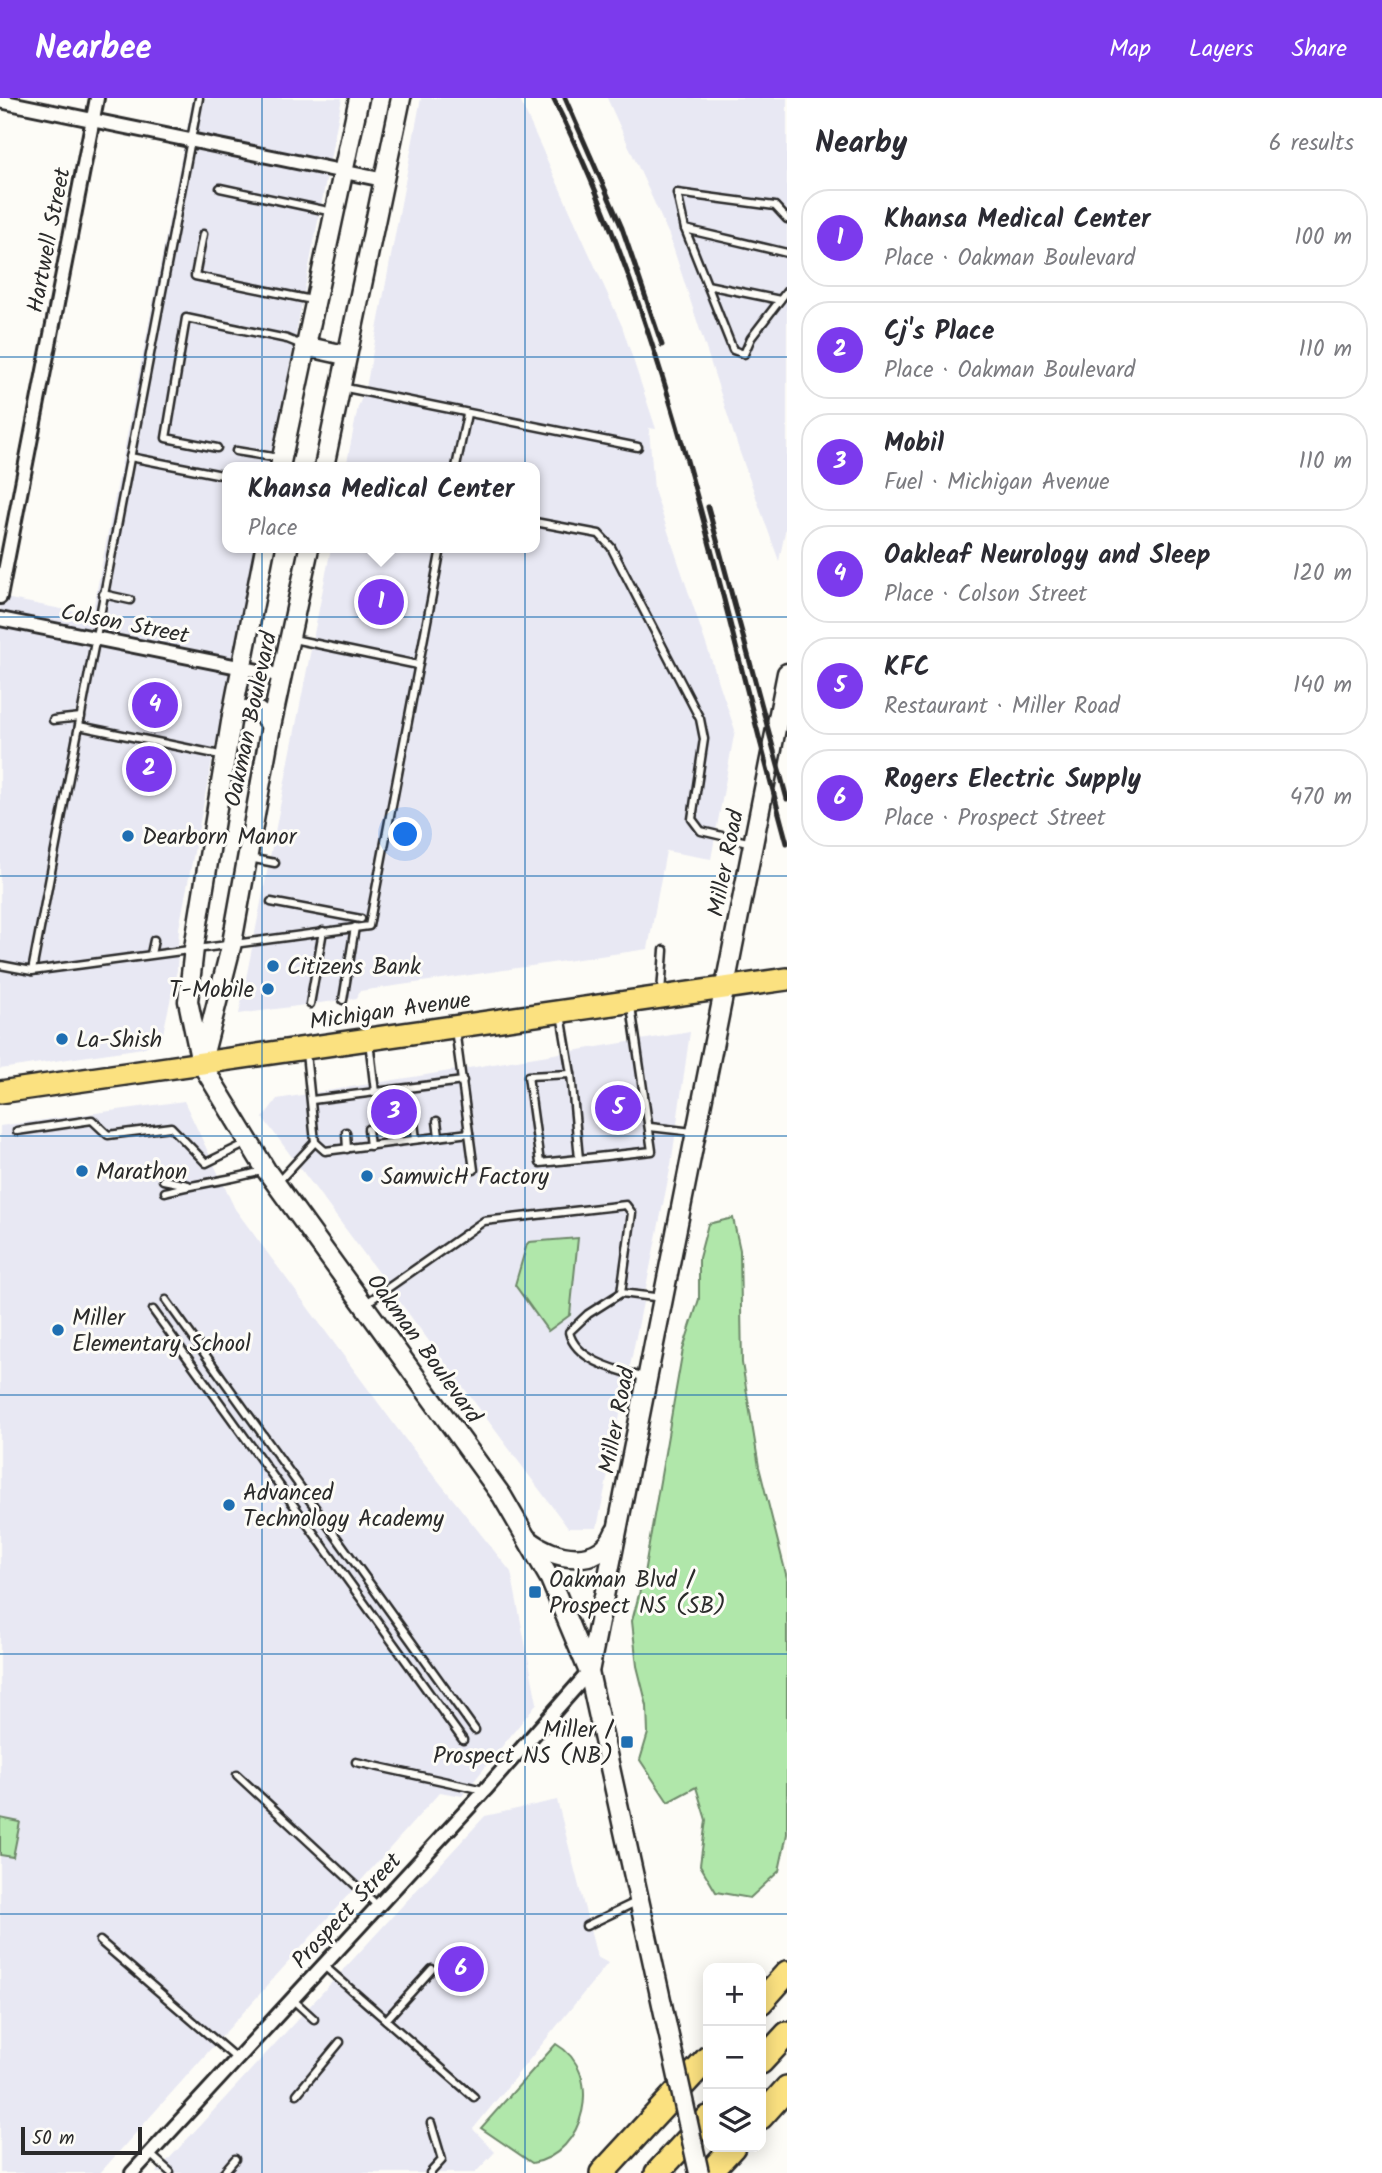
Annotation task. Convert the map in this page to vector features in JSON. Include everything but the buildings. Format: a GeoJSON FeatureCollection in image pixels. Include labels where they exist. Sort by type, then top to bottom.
{"type":"FeatureCollection","features":[{"type":"Feature","properties":{"kind":"highway"},"geometry":{"type":"LineString","coordinates":[[766,1996],[787,1973]]}},
{"type":"Feature","properties":{"kind":"highway"},"geometry":{"type":"LineString","coordinates":[[766,2057],[787,2034]]}},
{"type":"Feature","properties":{"kind":"highway"},"geometry":{"type":"LineString","coordinates":[[602,2173],[703,2063]]}},
{"type":"Feature","properties":{"kind":"highway"},"geometry":{"type":"LineString","coordinates":[[766,2111],[787,2088]]}},
{"type":"Feature","properties":{"kind":"highway"},"geometry":{"type":"LineString","coordinates":[[657,2173],[703,2123]]}},
{"type":"Feature","properties":{"kind":"highway"},"geometry":{"type":"LineString","coordinates":[[709,2173],[728,2152]]}},
{"type":"Feature","properties":{"kind":"main road","name":"Michigan Avenue"},"geometry":{"type":"LineString","coordinates":[[0,1091],[787,979]]}},
{"type":"Feature","properties":{"kind":"street","name":"Hartwell Street"},"geometry":{"type":"LineString","coordinates":[[0,597],[97,98]]}},
{"type":"Feature","properties":{"kind":"street"},"geometry":{"type":"LineString","coordinates":[[281,462],[359,98]]}},
{"type":"Feature","properties":{"kind":"street"},"geometry":{"type":"LineString","coordinates":[[325,462],[345,355],[401,98]]}},
{"type":"Feature","properties":{"kind":"street"},"geometry":{"type":"LineString","coordinates":[[0,101],[384,180]]}},
{"type":"Feature","properties":{"kind":"street"},"geometry":{"type":"LineString","coordinates":[[304,346],[345,355]]}},
{"type":"Feature","properties":{"kind":"street","name":"Oakman Boulevard"},"geometry":{"type":"LineString","coordinates":[[264,553],[232,716],[194,948],[188,1001],[201,1063],[271,1177],[502,1496],[550,1579],[589,1672]]}},
{"type":"Feature","properties":{"kind":"street","name":"Oakman Boulevard"},"geometry":{"type":"LineString","coordinates":[[201,1063],[232,943],[271,726],[292,639],[308,553]]}},
{"type":"Feature","properties":{"kind":"street","name":"Colson Street"},"geometry":{"type":"LineString","coordinates":[[0,619],[283,676]]}},
{"type":"Feature","properties":{"kind":"street","name":"Miller Road"},"geometry":{"type":"LineString","coordinates":[[699,2173],[589,1672],[787,673]]}},
{"type":"Feature","properties":{"kind":"street"},"geometry":{"type":"LineString","coordinates":[[232,716],[244,709],[256,709],[264,714],[271,726]]}},
{"type":"Feature","properties":{"kind":"street"},"geometry":{"type":"LineString","coordinates":[[527,1538],[558,1557],[575,1559],[594,1553],[611,1541],[621,1516]]}},
{"type":"Feature","properties":{"kind":"street","name":"Prospect Street"},"geometry":{"type":"LineString","coordinates":[[132,2173],[485,1790],[589,1672]]}},
{"type":"Feature","properties":{"kind":"lane"},"geometry":{"type":"LineString","coordinates":[[32,971],[199,98]]}},
{"type":"Feature","properties":{"kind":"lane"},"geometry":{"type":"LineString","coordinates":[[220,188],[335,212]]}},
{"type":"Feature","properties":{"kind":"lane"},"geometry":{"type":"LineString","coordinates":[[787,219],[775,206],[677,193],[685,229],[733,350],[744,354],[751,338],[787,291]]}},
{"type":"Feature","properties":{"kind":"lane"},"geometry":{"type":"LineString","coordinates":[[685,229],[787,253]]}},
{"type":"Feature","properties":{"kind":"lane"},"geometry":{"type":"LineString","coordinates":[[203,234],[195,276],[314,301]]}},
{"type":"Feature","properties":{"kind":"lane"},"geometry":{"type":"LineString","coordinates":[[708,285],[780,300]]}},
{"type":"Feature","properties":{"kind":"lane"},"geometry":{"type":"LineString","coordinates":[[217,448],[166,438],[186,318],[287,339],[304,346]]}},
{"type":"Feature","properties":{"kind":"lane"},"geometry":{"type":"LineString","coordinates":[[340,387],[638,447]]}},
{"type":"Feature","properties":{"kind":"lane"},"geometry":{"type":"LineString","coordinates":[[457,462],[467,414]]}},
{"type":"Feature","properties":{"kind":"lane"},"geometry":{"type":"LineString","coordinates":[[236,451],[277,462]]}},
{"type":"Feature","properties":{"kind":"lane"},"geometry":{"type":"LineString","coordinates":[[131,457],[222,475]]}},
{"type":"Feature","properties":{"kind":"lane"},"geometry":{"type":"LineString","coordinates":[[540,523],[599,534],[611,547],[700,719],[704,740],[692,819],[701,831],[754,843]]}},
{"type":"Feature","properties":{"kind":"lane"},"geometry":{"type":"LineString","coordinates":[[2,963],[32,971],[369,926],[439,553]]}},
{"type":"Feature","properties":{"kind":"lane"},"geometry":{"type":"LineString","coordinates":[[103,594],[130,600]]}},
{"type":"Feature","properties":{"kind":"lane"},"geometry":{"type":"LineString","coordinates":[[292,639],[418,665]]}},
{"type":"Feature","properties":{"kind":"lane"},"geometry":{"type":"LineString","coordinates":[[52,720],[81,717]]}},
{"type":"Feature","properties":{"kind":"lane"},"geometry":{"type":"LineString","coordinates":[[79,726],[225,756]]}},
{"type":"Feature","properties":{"kind":"lane"},"geometry":{"type":"LineString","coordinates":[[247,858],[275,863]]}},
{"type":"Feature","properties":{"kind":"lane"},"geometry":{"type":"LineString","coordinates":[[369,881],[377,883]]}},
{"type":"Feature","properties":{"kind":"lane"},"geometry":{"type":"LineString","coordinates":[[271,902],[361,919]]}},
{"type":"Feature","properties":{"kind":"lane"},"geometry":{"type":"LineString","coordinates":[[343,1000],[355,927]]}},
{"type":"Feature","properties":{"kind":"lane"},"geometry":{"type":"LineString","coordinates":[[310,1004],[323,931]]}},
{"type":"Feature","properties":{"kind":"lane"},"geometry":{"type":"LineString","coordinates":[[151,954],[153,940]]}},
{"type":"Feature","properties":{"kind":"lane"},"geometry":{"type":"LineString","coordinates":[[661,997],[664,950]]}},
{"type":"Feature","properties":{"kind":"lane"},"geometry":{"type":"LineString","coordinates":[[571,1074],[528,1076],[540,1163],[652,1152],[630,1002]]}},
{"type":"Feature","properties":{"kind":"lane"},"geometry":{"type":"LineString","coordinates":[[561,1012],[571,1074],[579,1159]]}},
{"type":"Feature","properties":{"kind":"lane"},"geometry":{"type":"LineString","coordinates":[[455,1027],[474,1170]]}},
{"type":"Feature","properties":{"kind":"lane"},"geometry":{"type":"LineString","coordinates":[[369,1039],[375,1091]]}},
{"type":"Feature","properties":{"kind":"lane"},"geometry":{"type":"LineString","coordinates":[[305,1048],[314,1142],[325,1151],[469,1133]]}},
{"type":"Feature","properties":{"kind":"lane"},"geometry":{"type":"LineString","coordinates":[[312,1100],[463,1080]]}},
{"type":"Feature","properties":{"kind":"lane"},"geometry":{"type":"LineString","coordinates":[[432,1084],[434,1093]]}},
{"type":"Feature","properties":{"kind":"lane"},"geometry":{"type":"LineString","coordinates":[[410,1087],[411,1096]]}},
{"type":"Feature","properties":{"kind":"lane"},"geometry":{"type":"LineString","coordinates":[[388,1090],[389,1099]]}},
{"type":"Feature","properties":{"kind":"lane"},"geometry":{"type":"LineString","coordinates":[[365,1093],[365,1102]]}},
{"type":"Feature","properties":{"kind":"lane"},"geometry":{"type":"LineString","coordinates":[[343,1095],[344,1105]]}},
{"type":"Feature","properties":{"kind":"lane"},"geometry":{"type":"LineString","coordinates":[[17,1131],[92,1120],[108,1135],[171,1127],[206,1163],[249,1142]]}},
{"type":"Feature","properties":{"kind":"lane"},"geometry":{"type":"LineString","coordinates":[[437,1121],[439,1136]]}},
{"type":"Feature","properties":{"kind":"lane"},"geometry":{"type":"LineString","coordinates":[[414,1124],[416,1139]]}},
{"type":"Feature","properties":{"kind":"lane"},"geometry":{"type":"LineString","coordinates":[[392,1126],[394,1142]]}},
{"type":"Feature","properties":{"kind":"lane"},"geometry":{"type":"LineString","coordinates":[[650,1127],[697,1133]]}},
{"type":"Feature","properties":{"kind":"lane"},"geometry":{"type":"LineString","coordinates":[[368,1129],[369,1146]]}},
{"type":"Feature","properties":{"kind":"lane"},"geometry":{"type":"LineString","coordinates":[[346,1132],[347,1149]]}},
{"type":"Feature","properties":{"kind":"lane"},"geometry":{"type":"LineString","coordinates":[[165,1192],[189,1185],[271,1177],[314,1142]]}},
{"type":"Feature","properties":{"kind":"lane"},"geometry":{"type":"LineString","coordinates":[[163,1180],[189,1185]]}},
{"type":"Feature","properties":{"kind":"lane"},"geometry":{"type":"LineString","coordinates":[[364,1305],[484,1222],[626,1205],[632,1213],[621,1293]]}},
{"type":"Feature","properties":{"kind":"lane"},"geometry":{"type":"LineString","coordinates":[[649,1379],[595,1361],[571,1342],[569,1332],[621,1293],[665,1299]]}},
{"type":"Feature","properties":{"kind":"lane"},"geometry":{"type":"LineString","coordinates":[[166,1300],[475,1730]]}},
{"type":"Feature","properties":{"kind":"lane"},"geometry":{"type":"LineString","coordinates":[[153,1310],[463,1740]]}},
{"type":"Feature","properties":{"kind":"lane"},"geometry":{"type":"LineString","coordinates":[[356,1762],[485,1790]]}},
{"type":"Feature","properties":{"kind":"lane"},"geometry":{"type":"LineString","coordinates":[[237,1775],[378,1906]]}},
{"type":"Feature","properties":{"kind":"lane"},"geometry":{"type":"LineString","coordinates":[[586,1926],[639,1901]]}},
{"type":"Feature","properties":{"kind":"lane"},"geometry":{"type":"LineString","coordinates":[[100,1941],[237,2059]]}},
{"type":"Feature","properties":{"kind":"lane"},"geometry":{"type":"LineString","coordinates":[[323,1965],[474,2097]]}},
{"type":"Feature","properties":{"kind":"lane"},"geometry":{"type":"LineString","coordinates":[[386,2020],[432,1969]]}},
{"type":"Feature","properties":{"kind":"lane"},"geometry":{"type":"LineString","coordinates":[[292,1999],[314,2019]]}},
{"type":"Feature","properties":{"kind":"lane"},"geometry":{"type":"LineString","coordinates":[[297,2094],[340,2042]]}},
{"type":"Feature","properties":{"kind":"lane"},"geometry":{"type":"LineString","coordinates":[[430,2173],[442,2160],[431,2123]]}},
{"type":"Feature","properties":{"kind":"lane"},"geometry":{"type":"LineString","coordinates":[[150,2154],[170,2172]]}},
{"type":"Feature","properties":{"kind":"lane"},"geometry":{"type":"LineString","coordinates":[[223,2173],[235,2159]]}},
{"type":"Feature","properties":{"kind":"shaded area"},"geometry":{"type":"Polygon","coordinates":[[[193,98],[342,98],[271,462],[222,462],[222,553],[253,553],[179,928],[177,970],[162,1038],[143,1048],[0,1069],[0,597],[92,615],[193,98]]]}},
{"type":"Feature","properties":{"kind":"shaded area"},"geometry":{"type":"Polygon","coordinates":[[[421,98],[519,98],[622,326],[656,429],[649,428],[654,490],[735,730],[711,859],[666,851],[648,949],[360,991],[357,998],[239,1014],[330,553],[540,553],[540,462],[347,462],[358,407],[366,388],[421,98]]]}},
{"type":"Feature","properties":{"kind":"shaded area"},"geometry":{"type":"Polygon","coordinates":[[[607,98],[787,98],[787,522],[779,561],[739,450],[669,235],[607,98]]]}},
{"type":"Feature","properties":{"kind":"shaded area"},"geometry":{"type":"Polygon","coordinates":[[[690,1032],[671,1165],[597,1528],[568,1528],[263,1118],[277,1099],[690,1032]]]}},
{"type":"Feature","properties":{"kind":"shaded area"},"geometry":{"type":"Polygon","coordinates":[[[184,1101],[235,1209],[405,1439],[511,1572],[537,1703],[462,1796],[440,1792],[100,2173],[0,2173],[0,1126],[184,1101]]]}},
{"type":"Feature","properties":{"kind":"shaded area"},"geometry":{"type":"Polygon","coordinates":[[[557,1800],[597,1957],[608,1963],[473,2129],[495,2152],[475,2173],[156,2173],[485,1816],[557,1800]]]}},
{"type":"Feature","properties":{"kind":"green space"},"geometry":{"type":"Polygon","coordinates":[[[733,1218],[740,1250],[742,1363],[759,1467],[787,1578],[787,1834],[779,1871],[750,1898],[716,1892],[700,1865],[706,1820],[696,1787],[668,1802],[640,1760],[648,1733],[647,1706],[637,1666],[632,1621],[643,1579],[683,1349],[699,1299],[699,1258],[708,1224],[733,1218]]]}},
{"type":"Feature","properties":{"kind":"green space"},"geometry":{"type":"Polygon","coordinates":[[[578,1238],[570,1315],[548,1331],[515,1285],[527,1244],[578,1238]]]}},
{"type":"Feature","properties":{"kind":"green space"},"geometry":{"type":"Polygon","coordinates":[[[0,1818],[20,1822],[13,1857],[0,1855],[0,1818]]]}},
{"type":"Feature","properties":{"kind":"green space"},"geometry":{"type":"Polygon","coordinates":[[[556,2044],[571,2057],[580,2073],[584,2092],[582,2111],[576,2129],[565,2145],[550,2157],[532,2163],[481,2128],[556,2044]]]}},
{"type":"Feature","properties":{"kind":"railway"},"geometry":{"type":"LineString","coordinates":[[553,98],[594,186],[629,277],[660,370],[714,559],[787,843]]}},
{"type":"Feature","properties":{"kind":"railway"},"geometry":{"type":"LineString","coordinates":[[565,98],[622,228],[662,345]]}},
{"type":"Feature","properties":{"kind":"railway"},"geometry":{"type":"LineString","coordinates":[[708,507],[787,799]]}},
{"type":"Feature","properties":{"kind":"place","name":"Khansa Medical Center"},"geometry":{"type":"Point","coordinates":[381,602]}},
{"type":"Feature","properties":{"kind":"place","name":"Oakleaf Neurology and Sleep"},"geometry":{"type":"Point","coordinates":[155,705]}},
{"type":"Feature","properties":{"kind":"place","name":"Cj's Place"},"geometry":{"type":"Point","coordinates":[149,769]}},
{"type":"Feature","properties":{"kind":"place","name":"Dearborn Manor"},"geometry":{"type":"Point","coordinates":[128,836]}},
{"type":"Feature","properties":{"kind":"place","name":"Citizens Bank"},"geometry":{"type":"Point","coordinates":[273,966]}},
{"type":"Feature","properties":{"kind":"place","name":"T-Mobile"},"geometry":{"type":"Point","coordinates":[268,989]}},
{"type":"Feature","properties":{"kind":"place","name":"La-Shish"},"geometry":{"type":"Point","coordinates":[62,1039]}},
{"type":"Feature","properties":{"kind":"place","name":"KFC"},"geometry":{"type":"Point","coordinates":[618,1108]}},
{"type":"Feature","properties":{"kind":"place","name":"Mobil"},"geometry":{"type":"Point","coordinates":[394,1112]}},
{"type":"Feature","properties":{"kind":"place","name":"Marathon"},"geometry":{"type":"Point","coordinates":[82,1171]}},
{"type":"Feature","properties":{"kind":"place","name":"SamwicH Factory"},"geometry":{"type":"Point","coordinates":[367,1176]}},
{"type":"Feature","properties":{"kind":"place","name":"Miller Elementary School"},"geometry":{"type":"Point","coordinates":[58,1330]}},
{"type":"Feature","properties":{"kind":"place","name":"Advanced Technology Academy"},"geometry":{"type":"Point","coordinates":[229,1505]}},
{"type":"Feature","properties":{"kind":"place","name":"Oakman Blvd / Prospect NS (SB)"},"geometry":{"type":"Point","coordinates":[535,1592]}},
{"type":"Feature","properties":{"kind":"place","name":"Miller / Prospect NS (NB)"},"geometry":{"type":"Point","coordinates":[627,1742]}},
{"type":"Feature","properties":{"kind":"place","name":"Rogers Electric Supply"},"geometry":{"type":"Point","coordinates":[461,1969]}}]}
